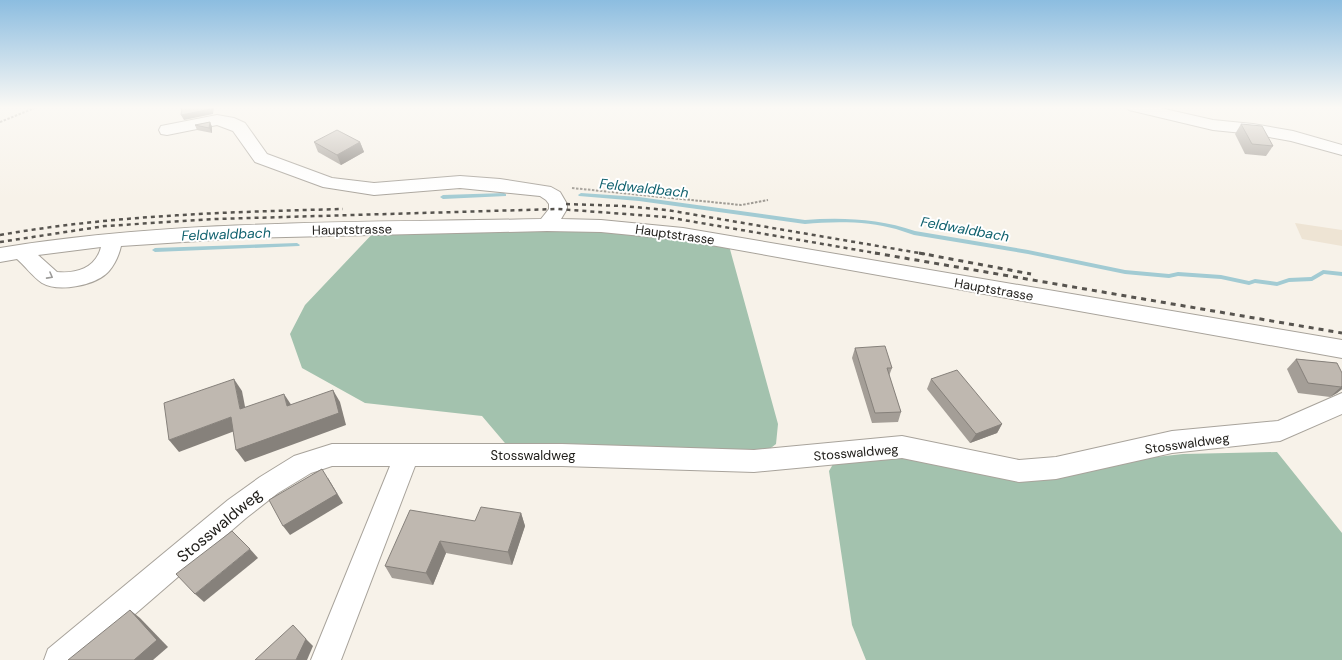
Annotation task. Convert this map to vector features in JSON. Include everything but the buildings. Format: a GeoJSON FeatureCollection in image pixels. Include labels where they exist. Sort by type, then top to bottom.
{"type":"FeatureCollection","features":[{"type":"Feature","properties":{"kind":"street"},"geometry":{"type":"LineString","coordinates":[[247,138],[261,158],[329,183],[374,189],[460,182],[545,191],[553,196],[558,204],[558,209],[547,225]]}},
{"type":"Feature","properties":{"kind":"street"},"geometry":{"type":"LineString","coordinates":[[1299,138],[1342,150]]}},
{"type":"Feature","properties":{"kind":"street","name":"Hauptstrasse"},"geometry":{"type":"LineString","coordinates":[[0,255],[70,243],[227,232],[547,225],[601,226],[683,234],[1342,349]]}},
{"type":"Feature","properties":{"kind":"street"},"geometry":{"type":"LineString","coordinates":[[21,251],[50,278],[56,280],[70,280],[85,276],[103,264],[107,260],[112,239]]}},
{"type":"Feature","properties":{"kind":"street","name":"Stosswaldweg"},"geometry":{"type":"LineString","coordinates":[[59,660],[237,509],[269,485],[303,464],[332,455],[562,455],[754,461],[902,448],[1019,471],[1056,468],[1172,442],[1280,431],[1342,403]]}},
{"type":"Feature","properties":{"kind":"street"},"geometry":{"type":"LineString","coordinates":[[326,660],[407,454]]}},
{"type":"Feature","properties":{"kind":"path"},"geometry":{"type":"LineString","coordinates":[[553,196],[564,187],[741,206],[768,200]]}},
{"type":"Feature","properties":{"kind":"shaded area"},"geometry":{"type":"Polygon","coordinates":[[[1295,223],[1342,230],[1342,246],[1302,239],[1295,223]]]}},
{"type":"Feature","properties":{"kind":"green space"},"geometry":{"type":"Polygon","coordinates":[[[547,225],[728,242],[778,424],[776,444],[754,461],[515,455],[482,416],[365,403],[302,368],[290,334],[305,305],[377,229],[547,225]]]}},
{"type":"Feature","properties":{"kind":"green space"},"geometry":{"type":"Polygon","coordinates":[[[902,447],[1056,468],[1183,454],[1277,452],[1342,533],[1342,660],[866,660],[852,625],[829,471],[839,454],[902,447]]]}},
{"type":"Feature","properties":{"kind":"waterway","name":"Feldwaldbach"},"geometry":{"type":"LineString","coordinates":[[443,197],[504,195]]}},
{"type":"Feature","properties":{"kind":"waterway","name":"Feldwaldbach"},"geometry":{"type":"LineString","coordinates":[[581,195],[639,199],[805,222],[827,220],[875,223],[897,227],[914,233],[1028,252],[1125,272],[1169,276],[1178,274],[1221,277],[1249,283],[1255,281],[1277,284],[1289,280],[1312,279],[1323,272],[1342,274]]}},
{"type":"Feature","properties":{"kind":"waterway","name":"Feldwaldbach"},"geometry":{"type":"LineString","coordinates":[[155,250],[297,245]]}},
{"type":"Feature","properties":{"kind":"railway"},"geometry":{"type":"LineString","coordinates":[[566,204],[623,206],[667,210],[925,254]]}},
{"type":"Feature","properties":{"kind":"railway"},"geometry":{"type":"LineString","coordinates":[[0,235],[43,228],[128,219],[214,213],[343,209]]}},
{"type":"Feature","properties":{"kind":"railway"},"geometry":{"type":"LineString","coordinates":[[0,242],[105,226],[216,219],[558,209],[666,217],[881,254]]}},
{"type":"Feature","properties":{"kind":"railway"},"geometry":{"type":"LineString","coordinates":[[875,253],[1342,333]]}},
{"type":"Feature","properties":{"kind":"railway"},"geometry":{"type":"LineString","coordinates":[[919,253],[1031,274]]}}]}
